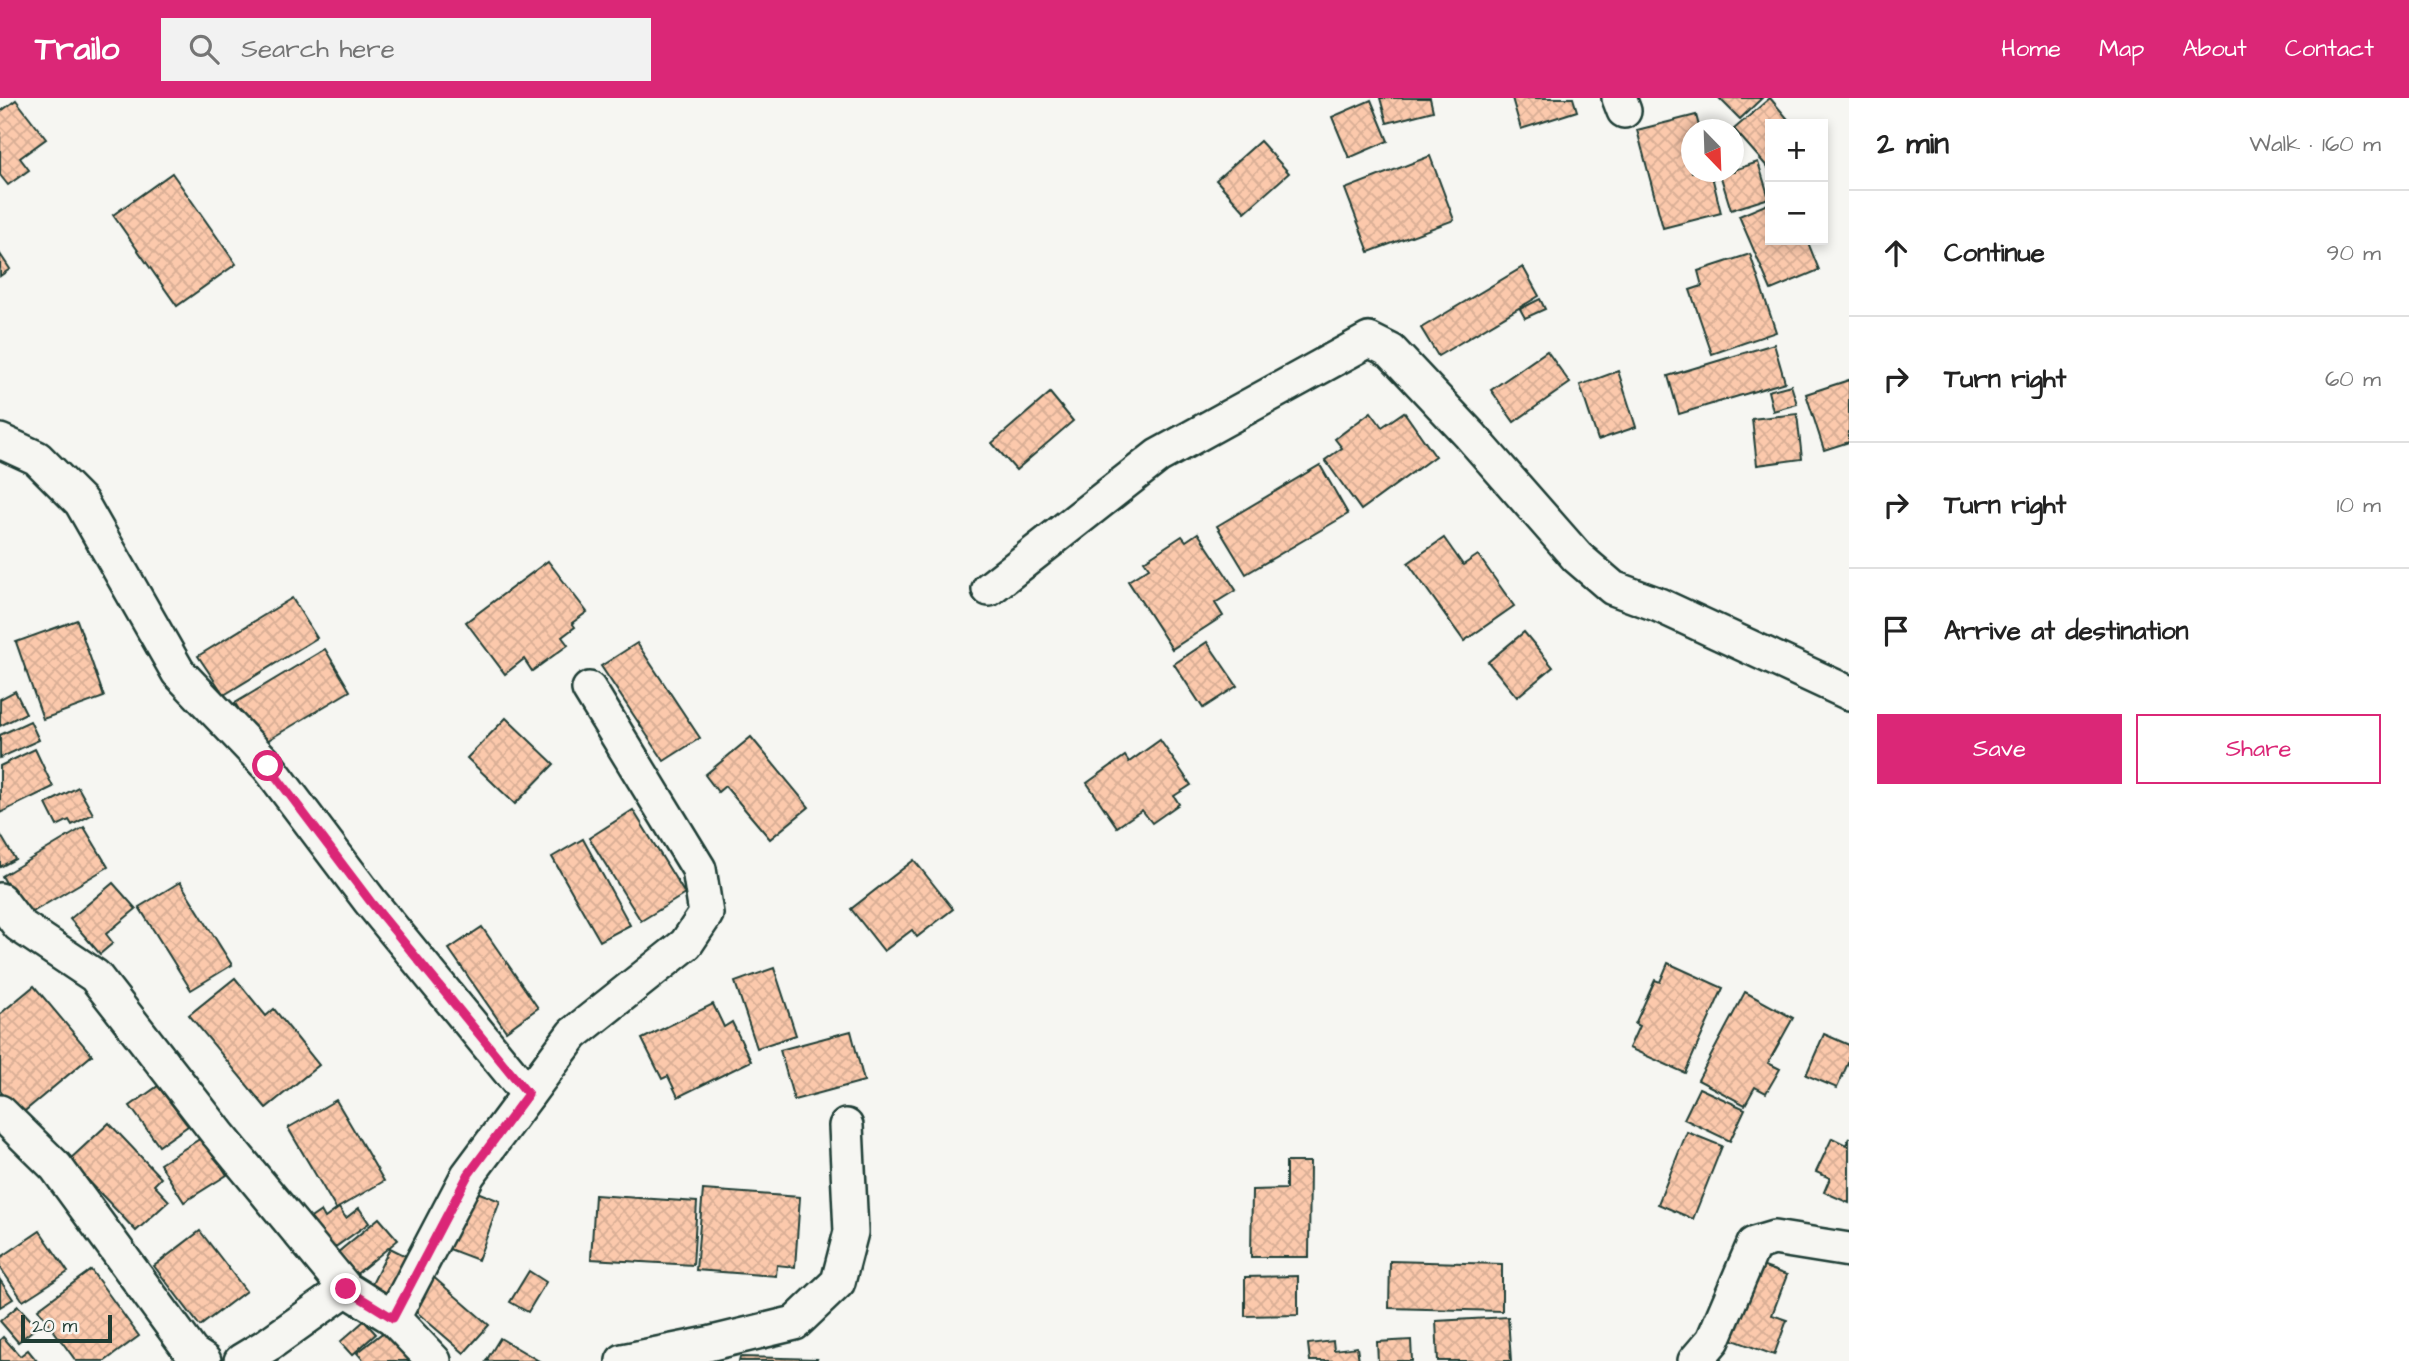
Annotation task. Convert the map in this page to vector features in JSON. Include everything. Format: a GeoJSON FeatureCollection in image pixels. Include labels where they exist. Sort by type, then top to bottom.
{"type":"FeatureCollection","features":[{"type":"Feature","properties":{"kind":"street"},"geometry":{"type":"LineString","coordinates":[[989,589],[1158,456],[1369,340],[1391,351],[1470,435],[1577,557],[1613,587],[1659,605],[1849,692]]}},
{"type":"Feature","properties":{"kind":"street"},"geometry":{"type":"LineString","coordinates":[[0,441],[37,458],[81,502],[178,672],[268,766],[370,901],[528,1094]]}},
{"type":"Feature","properties":{"kind":"street"},"geometry":{"type":"LineString","coordinates":[[393,1318],[468,1175],[573,1034],[686,944],[705,914],[699,869],[589,689]]}},
{"type":"Feature","properties":{"kind":"street"},"geometry":{"type":"LineString","coordinates":[[0,900],[19,925],[95,976],[218,1133],[346,1289],[393,1318],[434,1361]]}},
{"type":"Feature","properties":{"kind":"street"},"geometry":{"type":"LineString","coordinates":[[0,1112],[56,1167],[192,1353],[204,1361]]}},
{"type":"Feature","properties":{"kind":"street"},"geometry":{"type":"LineString","coordinates":[[623,1361],[795,1323],[838,1282],[851,1232],[846,1126]]}},
{"type":"Feature","properties":{"kind":"street"},"geometry":{"type":"LineString","coordinates":[[1695,1361],[1713,1340],[1754,1244],[1774,1238],[1849,1250]]}},
{"type":"Feature","properties":{"kind":"street"},"geometry":{"type":"LineString","coordinates":[[241,1361],[346,1289]]}},
{"type":"Feature","properties":{"kind":"building"},"geometry":{"type":"Polygon","coordinates":[[[1380,98],[1430,98],[1433,111],[1387,123],[1380,98]]]}},
{"type":"Feature","properties":{"kind":"building"},"geometry":{"type":"Polygon","coordinates":[[[1512,98],[1573,98],[1577,111],[1521,129],[1512,98]]]}},
{"type":"Feature","properties":{"kind":"building"},"geometry":{"type":"Polygon","coordinates":[[[1719,98],[1762,98],[1740,119],[1719,98]]]}},
{"type":"Feature","properties":{"kind":"building"},"geometry":{"type":"Polygon","coordinates":[[[1770,98],[1788,119],[1765,119],[1765,164],[1744,140],[1744,120],[1770,98]]]}},
{"type":"Feature","properties":{"kind":"building"},"geometry":{"type":"Polygon","coordinates":[[[16,100],[46,139],[20,158],[29,170],[8,185],[0,175],[0,112],[16,100]]]}},
{"type":"Feature","properties":{"kind":"building"},"geometry":{"type":"Polygon","coordinates":[[[1371,100],[1388,141],[1349,158],[1332,117],[1371,100]]]}},
{"type":"Feature","properties":{"kind":"building"},"geometry":{"type":"Polygon","coordinates":[[[1696,115],[1697,119],[1681,119],[1681,182],[1713,182],[1721,213],[1663,228],[1637,130],[1696,115]]]}},
{"type":"Feature","properties":{"kind":"building"},"geometry":{"type":"Polygon","coordinates":[[[1260,141],[1289,173],[1245,212],[1216,180],[1260,141]]]}},
{"type":"Feature","properties":{"kind":"building"},"geometry":{"type":"Polygon","coordinates":[[[1430,156],[1454,220],[1369,252],[1345,189],[1430,156]]]}},
{"type":"Feature","properties":{"kind":"building"},"geometry":{"type":"Polygon","coordinates":[[[1758,162],[1765,185],[1765,199],[1731,210],[1722,182],[1744,182],[1744,167],[1758,162]]]}},
{"type":"Feature","properties":{"kind":"building"},"geometry":{"type":"Polygon","coordinates":[[[172,173],[236,264],[177,306],[113,215],[172,173]]]}},
{"type":"Feature","properties":{"kind":"building"},"geometry":{"type":"Polygon","coordinates":[[[1765,205],[1765,245],[1809,245],[1819,270],[1771,290],[1739,216],[1765,205]]]}},
{"type":"Feature","properties":{"kind":"building"},"geometry":{"type":"Polygon","coordinates":[[[0,254],[10,269],[0,276],[0,254]]]}},
{"type":"Feature","properties":{"kind":"building"},"geometry":{"type":"Polygon","coordinates":[[[1750,254],[1776,332],[1712,354],[1690,290],[1702,286],[1698,271],[1750,254]]]}},
{"type":"Feature","properties":{"kind":"building"},"geometry":{"type":"Polygon","coordinates":[[[1523,267],[1539,296],[1438,356],[1421,328],[1523,267]]]}},
{"type":"Feature","properties":{"kind":"building"},"geometry":{"type":"Polygon","coordinates":[[[1540,299],[1545,309],[1525,318],[1520,309],[1540,299]]]}},
{"type":"Feature","properties":{"kind":"building"},"geometry":{"type":"Polygon","coordinates":[[[1774,344],[1785,382],[1679,414],[1668,376],[1774,344]]]}},
{"type":"Feature","properties":{"kind":"building"},"geometry":{"type":"Polygon","coordinates":[[[1547,351],[1570,383],[1514,422],[1491,390],[1547,351]]]}},
{"type":"Feature","properties":{"kind":"building"},"geometry":{"type":"Polygon","coordinates":[[[1618,371],[1636,427],[1598,440],[1580,385],[1618,371]]]}},
{"type":"Feature","properties":{"kind":"building"},"geometry":{"type":"Polygon","coordinates":[[[1849,380],[1849,442],[1824,450],[1806,394],[1849,380]]]}},
{"type":"Feature","properties":{"kind":"building"},"geometry":{"type":"Polygon","coordinates":[[[1791,385],[1797,404],[1773,411],[1768,391],[1791,385]]]}},
{"type":"Feature","properties":{"kind":"building"},"geometry":{"type":"Polygon","coordinates":[[[1050,393],[1073,421],[1016,470],[992,443],[1050,393]]]}},
{"type":"Feature","properties":{"kind":"building"},"geometry":{"type":"Polygon","coordinates":[[[1371,412],[1382,427],[1404,412],[1435,456],[1361,510],[1325,460],[1342,448],[1335,439],[1371,412]]]}},
{"type":"Feature","properties":{"kind":"building"},"geometry":{"type":"Polygon","coordinates":[[[1797,414],[1802,459],[1757,465],[1752,419],[1797,414]]]}},
{"type":"Feature","properties":{"kind":"building"},"geometry":{"type":"Polygon","coordinates":[[[1320,465],[1348,514],[1246,574],[1217,526],[1320,465]]]}},
{"type":"Feature","properties":{"kind":"building"},"geometry":{"type":"Polygon","coordinates":[[[1198,533],[1236,590],[1215,603],[1223,616],[1172,649],[1128,581],[1149,568],[1144,561],[1182,536],[1186,541],[1198,533]]]}},
{"type":"Feature","properties":{"kind":"building"},"geometry":{"type":"Polygon","coordinates":[[[1444,538],[1463,565],[1478,555],[1514,606],[1464,641],[1408,563],[1444,538]]]}},
{"type":"Feature","properties":{"kind":"building"},"geometry":{"type":"Polygon","coordinates":[[[548,561],[587,612],[572,623],[575,627],[562,637],[568,645],[532,671],[524,659],[505,674],[466,622],[548,561]]]}},
{"type":"Feature","properties":{"kind":"building"},"geometry":{"type":"Polygon","coordinates":[[[292,598],[317,638],[224,695],[198,656],[292,598]]]}},
{"type":"Feature","properties":{"kind":"building"},"geometry":{"type":"Polygon","coordinates":[[[77,620],[104,697],[43,719],[16,642],[77,620]]]}},
{"type":"Feature","properties":{"kind":"building"},"geometry":{"type":"Polygon","coordinates":[[[1524,632],[1553,667],[1517,697],[1488,662],[1524,632]]]}},
{"type":"Feature","properties":{"kind":"building"},"geometry":{"type":"Polygon","coordinates":[[[1207,642],[1237,686],[1203,708],[1174,664],[1207,642]]]}},
{"type":"Feature","properties":{"kind":"building"},"geometry":{"type":"Polygon","coordinates":[[[637,643],[700,738],[664,761],[601,666],[637,643]]]}},
{"type":"Feature","properties":{"kind":"building"},"geometry":{"type":"Polygon","coordinates":[[[325,649],[350,691],[260,745],[235,703],[325,649]]]}},
{"type":"Feature","properties":{"kind":"building"},"geometry":{"type":"Polygon","coordinates":[[[15,691],[26,713],[0,726],[0,699],[15,691]]]}},
{"type":"Feature","properties":{"kind":"building"},"geometry":{"type":"Polygon","coordinates":[[[506,718],[554,764],[515,804],[467,758],[506,718]]]}},
{"type":"Feature","properties":{"kind":"building"},"geometry":{"type":"Polygon","coordinates":[[[30,721],[39,740],[0,758],[0,735],[30,721]]]}},
{"type":"Feature","properties":{"kind":"building"},"geometry":{"type":"Polygon","coordinates":[[[751,737],[809,807],[770,839],[725,786],[718,792],[705,775],[751,737]]]}},
{"type":"Feature","properties":{"kind":"building"},"geometry":{"type":"Polygon","coordinates":[[[1160,740],[1191,785],[1174,796],[1179,804],[1152,823],[1142,810],[1117,827],[1087,783],[1125,756],[1129,762],[1160,740]]]}},
{"type":"Feature","properties":{"kind":"building"},"geometry":{"type":"Polygon","coordinates":[[[35,749],[53,787],[0,813],[0,766],[35,749]]]}},
{"type":"Feature","properties":{"kind":"building"},"geometry":{"type":"Polygon","coordinates":[[[78,787],[93,814],[72,825],[69,820],[57,826],[46,804],[78,787]]]}},
{"type":"Feature","properties":{"kind":"building"},"geometry":{"type":"Polygon","coordinates":[[[633,810],[685,894],[641,921],[589,838],[633,810]]]}},
{"type":"Feature","properties":{"kind":"building"},"geometry":{"type":"Polygon","coordinates":[[[84,827],[108,867],[26,916],[2,876],[84,827]]]}},
{"type":"Feature","properties":{"kind":"building"},"geometry":{"type":"Polygon","coordinates":[[[0,834],[15,859],[0,867],[0,834]]]}},
{"type":"Feature","properties":{"kind":"building"},"geometry":{"type":"Polygon","coordinates":[[[583,839],[630,925],[600,941],[552,857],[583,839]]]}},
{"type":"Feature","properties":{"kind":"building"},"geometry":{"type":"Polygon","coordinates":[[[914,860],[953,909],[917,937],[912,930],[884,951],[851,909],[914,860]]]}},
{"type":"Feature","properties":{"kind":"building"},"geometry":{"type":"Polygon","coordinates":[[[180,882],[232,965],[191,990],[139,907],[180,882]]]}},
{"type":"Feature","properties":{"kind":"building"},"geometry":{"type":"Polygon","coordinates":[[[113,883],[136,909],[106,934],[113,943],[100,954],[70,919],[113,883]]]}},
{"type":"Feature","properties":{"kind":"building"},"geometry":{"type":"Polygon","coordinates":[[[482,927],[538,1008],[506,1031],[449,949],[482,927]]]}},
{"type":"Feature","properties":{"kind":"building"},"geometry":{"type":"Polygon","coordinates":[[[1668,963],[1723,988],[1685,1073],[1629,1048],[1639,1026],[1635,1024],[1655,980],[1660,982],[1668,963]]]}},
{"type":"Feature","properties":{"kind":"building"},"geometry":{"type":"Polygon","coordinates":[[[774,968],[796,1035],[757,1048],[735,982],[774,968]]]}},
{"type":"Feature","properties":{"kind":"building"},"geometry":{"type":"Polygon","coordinates":[[[235,978],[266,1016],[274,1009],[319,1065],[266,1108],[189,1015],[235,978]]]}},
{"type":"Feature","properties":{"kind":"building"},"geometry":{"type":"Polygon","coordinates":[[[34,986],[92,1055],[20,1115],[0,1091],[0,1014],[34,986]]]}},
{"type":"Feature","properties":{"kind":"building"},"geometry":{"type":"Polygon","coordinates":[[[1745,992],[1793,1018],[1768,1063],[1780,1069],[1766,1093],[1755,1087],[1745,1105],[1698,1080],[1745,992]]]}},
{"type":"Feature","properties":{"kind":"building"},"geometry":{"type":"Polygon","coordinates":[[[713,1004],[724,1027],[732,1022],[751,1061],[678,1097],[668,1076],[662,1079],[642,1039],[713,1004]]]}},
{"type":"Feature","properties":{"kind":"building"},"geometry":{"type":"Polygon","coordinates":[[[851,1031],[864,1081],[794,1100],[780,1050],[851,1031]]]}},
{"type":"Feature","properties":{"kind":"building"},"geometry":{"type":"Polygon","coordinates":[[[1824,1034],[1849,1045],[1849,1061],[1837,1088],[1806,1075],[1824,1034]]]}},
{"type":"Feature","properties":{"kind":"building"},"geometry":{"type":"Polygon","coordinates":[[[158,1086],[188,1126],[159,1146],[130,1106],[158,1086]]]}},
{"type":"Feature","properties":{"kind":"building"},"geometry":{"type":"Polygon","coordinates":[[[1699,1088],[1745,1109],[1730,1141],[1684,1119],[1699,1088]]]}},
{"type":"Feature","properties":{"kind":"building"},"geometry":{"type":"Polygon","coordinates":[[[336,1100],[384,1181],[336,1209],[288,1128],[336,1100]]]}},
{"type":"Feature","properties":{"kind":"building"},"geometry":{"type":"Polygon","coordinates":[[[109,1123],[161,1178],[154,1185],[169,1201],[136,1231],[69,1160],[109,1123]]]}},
{"type":"Feature","properties":{"kind":"building"},"geometry":{"type":"Polygon","coordinates":[[[1687,1132],[1722,1146],[1693,1219],[1658,1204],[1687,1132]]]}},
{"type":"Feature","properties":{"kind":"building"},"geometry":{"type":"Polygon","coordinates":[[[203,1137],[227,1175],[184,1202],[160,1164],[203,1137]]]}},
{"type":"Feature","properties":{"kind":"building"},"geometry":{"type":"Polygon","coordinates":[[[1832,1138],[1846,1145],[1849,1138],[1849,1203],[1824,1192],[1830,1178],[1816,1172],[1832,1138]]]}},
{"type":"Feature","properties":{"kind":"building"},"geometry":{"type":"Polygon","coordinates":[[[1286,1162],[1310,1162],[1309,1257],[1251,1257],[1252,1190],[1286,1189],[1286,1162]]]}},
{"type":"Feature","properties":{"kind":"building"},"geometry":{"type":"Polygon","coordinates":[[[472,1190],[500,1201],[478,1260],[449,1249],[472,1190]]]}},
{"type":"Feature","properties":{"kind":"building"},"geometry":{"type":"Polygon","coordinates":[[[703,1190],[800,1197],[795,1267],[777,1265],[776,1276],[696,1270],[703,1190]]]}},
{"type":"Feature","properties":{"kind":"building"},"geometry":{"type":"Polygon","coordinates":[[[595,1195],[697,1202],[693,1265],[591,1259],[595,1195]]]}},
{"type":"Feature","properties":{"kind":"building"},"geometry":{"type":"Polygon","coordinates":[[[339,1208],[346,1218],[359,1208],[369,1223],[327,1253],[305,1222],[321,1211],[325,1218],[339,1208]]]}},
{"type":"Feature","properties":{"kind":"building"},"geometry":{"type":"Polygon","coordinates":[[[379,1218],[398,1240],[348,1281],[330,1259],[379,1218]]]}},
{"type":"Feature","properties":{"kind":"building"},"geometry":{"type":"Polygon","coordinates":[[[40,1231],[68,1272],[23,1301],[0,1267],[0,1258],[40,1231]]]}},
{"type":"Feature","properties":{"kind":"building"},"geometry":{"type":"Polygon","coordinates":[[[200,1231],[246,1291],[200,1326],[154,1266],[200,1231]]]}},
{"type":"Feature","properties":{"kind":"building"},"geometry":{"type":"Polygon","coordinates":[[[390,1248],[410,1258],[390,1296],[371,1286],[390,1248]]]}},
{"type":"Feature","properties":{"kind":"building"},"geometry":{"type":"Polygon","coordinates":[[[1390,1261],[1502,1264],[1502,1311],[1389,1308],[1390,1261]]]}},
{"type":"Feature","properties":{"kind":"building"},"geometry":{"type":"Polygon","coordinates":[[[1753,1263],[1787,1275],[1772,1315],[1787,1320],[1774,1355],[1725,1337],[1753,1263]]]}},
{"type":"Feature","properties":{"kind":"building"},"geometry":{"type":"Polygon","coordinates":[[[91,1270],[139,1336],[105,1361],[76,1361],[38,1309],[91,1270]]]}},
{"type":"Feature","properties":{"kind":"building"},"geometry":{"type":"Polygon","coordinates":[[[529,1271],[546,1282],[528,1312],[510,1302],[529,1271]]]}},
{"type":"Feature","properties":{"kind":"building"},"geometry":{"type":"Polygon","coordinates":[[[431,1275],[489,1325],[464,1353],[406,1303],[431,1275]]]}},
{"type":"Feature","properties":{"kind":"building"},"geometry":{"type":"Polygon","coordinates":[[[1298,1276],[1298,1315],[1245,1316],[1245,1277],[1298,1276]]]}},
{"type":"Feature","properties":{"kind":"building"},"geometry":{"type":"Polygon","coordinates":[[[0,1280],[13,1299],[0,1307],[0,1280]]]}},
{"type":"Feature","properties":{"kind":"building"},"geometry":{"type":"Polygon","coordinates":[[[18,1306],[37,1327],[18,1342],[0,1321],[18,1306]]]}},
{"type":"Feature","properties":{"kind":"building"},"geometry":{"type":"Polygon","coordinates":[[[1508,1317],[1511,1361],[1438,1361],[1436,1321],[1508,1317]]]}},
{"type":"Feature","properties":{"kind":"building"},"geometry":{"type":"Polygon","coordinates":[[[364,1321],[376,1334],[352,1355],[340,1342],[364,1321]]]}},
{"type":"Feature","properties":{"kind":"building"},"geometry":{"type":"Polygon","coordinates":[[[385,1331],[410,1361],[364,1361],[357,1353],[385,1331]]]}},
{"type":"Feature","properties":{"kind":"building"},"geometry":{"type":"Polygon","coordinates":[[[3,1337],[20,1356],[28,1350],[37,1361],[0,1361],[0,1340],[3,1337]]]}},
{"type":"Feature","properties":{"kind":"building"},"geometry":{"type":"Polygon","coordinates":[[[500,1338],[539,1361],[486,1361],[500,1338]]]}},
{"type":"Feature","properties":{"kind":"building"},"geometry":{"type":"Polygon","coordinates":[[[1411,1340],[1412,1361],[1378,1361],[1377,1342],[1411,1340]]]}},
{"type":"Feature","properties":{"kind":"building"},"geometry":{"type":"Polygon","coordinates":[[[1333,1341],[1334,1350],[1357,1347],[1359,1361],[1310,1361],[1308,1344],[1333,1341]]]}},
{"type":"Feature","properties":{"kind":"building"},"geometry":{"type":"Polygon","coordinates":[[[740,1357],[817,1359],[739,1361],[740,1357]]]}},
{"type":"Feature","properties":{"kind":"route"},"geometry":{"type":"LineString","coordinates":[[268,766],[370,901],[528,1094],[468,1175],[393,1318],[346,1289]]}}]}
